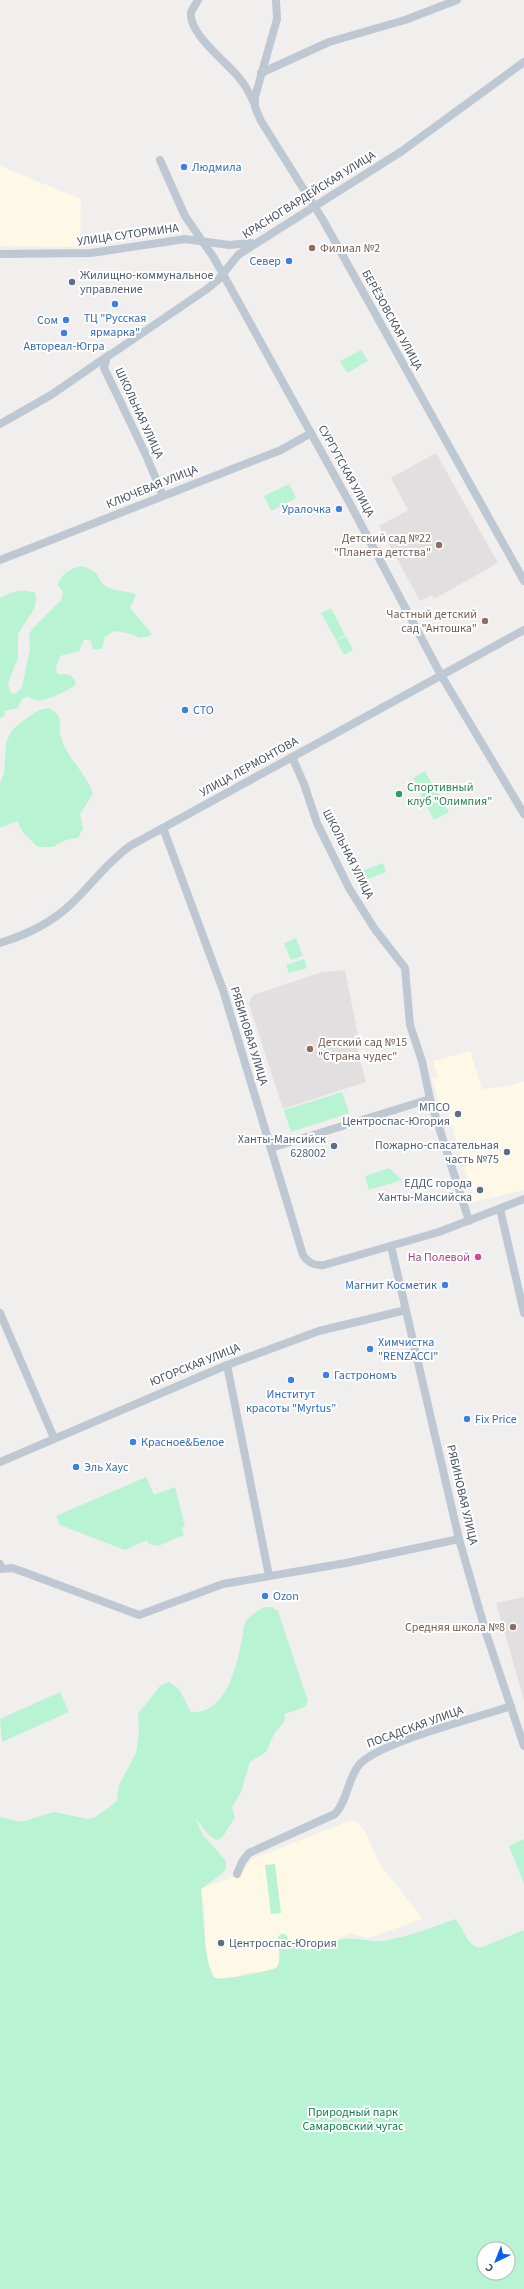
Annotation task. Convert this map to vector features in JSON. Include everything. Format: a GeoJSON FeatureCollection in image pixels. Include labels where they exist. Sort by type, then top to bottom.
{"type":"FeatureCollection","features":[{"type":"Feature","properties":{"kind":"street"},"geometry":{"type":"LineString","coordinates":[[198,0],[191,12],[193,23],[212,50],[240,78],[256,107]]}},
{"type":"Feature","properties":{"kind":"street","name":"БЕРЁЗОВСКАЯ УЛИЦА"},"geometry":{"type":"LineString","coordinates":[[276,0],[277,12],[274,29],[255,97],[256,107],[264,127],[314,207],[524,581]]}},
{"type":"Feature","properties":{"kind":"street"},"geometry":{"type":"LineString","coordinates":[[277,12],[284,0]]}},
{"type":"Feature","properties":{"kind":"street"},"geometry":{"type":"LineString","coordinates":[[261,73],[329,42],[411,18],[456,0]]}},
{"type":"Feature","properties":{"kind":"street","name":"КРАСНОГВАРДЕЙСКАЯ УЛИЦА"},"geometry":{"type":"LineString","coordinates":[[0,424],[51,395],[195,297],[222,274],[234,258],[258,241],[314,207],[422,137],[524,62]]}},
{"type":"Feature","properties":{"kind":"street","name":"СУРГУТСКАЯ УЛИЦА"},"geometry":{"type":"LineString","coordinates":[[160,160],[185,216],[222,274],[311,433],[441,675],[524,814]]}},
{"type":"Feature","properties":{"kind":"street","name":"УЛИЦА СУТОРМИНА"},"geometry":{"type":"LineString","coordinates":[[0,254],[83,254],[185,239],[201,240],[234,246],[258,241]]}},
{"type":"Feature","properties":{"kind":"street","name":"КРАСНОГВАРДЕЙСКАЯ УЛИЦА"},"geometry":{"type":"LineString","coordinates":[[105,362],[111,353]]}},
{"type":"Feature","properties":{"kind":"street","name":"ШКОЛЬНАЯ УЛИЦА"},"geometry":{"type":"LineString","coordinates":[[105,362],[107,374],[164,496]]}},
{"type":"Feature","properties":{"kind":"street","name":"КЛЮЧЕВАЯ УЛИЦА"},"geometry":{"type":"LineString","coordinates":[[0,560],[281,450],[311,433]]}},
{"type":"Feature","properties":{"kind":"street","name":"УЛИЦА ЛЕРМОНТОВА"},"geometry":{"type":"LineString","coordinates":[[0,944],[26,934],[50,921],[70,905],[122,852],[524,630]]}},
{"type":"Feature","properties":{"kind":"street","name":"ШКОЛЬНАЯ УЛИЦА"},"geometry":{"type":"LineString","coordinates":[[292,757],[304,784],[317,823],[349,888],[380,937],[405,968],[409,1017],[422,1061],[430,1099]]}},
{"type":"Feature","properties":{"kind":"street","name":"РЯБИНОВАЯ УЛИЦА"},"geometry":{"type":"LineString","coordinates":[[163,828],[175,856],[223,990],[303,1255],[313,1265],[324,1265],[391,1246],[459,1538],[474,1594],[524,1746]]}},
{"type":"Feature","properties":{"kind":"street"},"geometry":{"type":"LineString","coordinates":[[270,1148],[430,1099],[470,1221]]}},
{"type":"Feature","properties":{"kind":"street"},"geometry":{"type":"LineString","coordinates":[[391,1246],[470,1221],[524,1199]]}},
{"type":"Feature","properties":{"kind":"street"},"geometry":{"type":"LineString","coordinates":[[500,1209],[524,1313]]}},
{"type":"Feature","properties":{"kind":"street","name":"ЮГОРСКАЯ УЛИЦА"},"geometry":{"type":"LineString","coordinates":[[0,1462],[227,1365],[319,1331],[406,1310]]}},
{"type":"Feature","properties":{"kind":"street"},"geometry":{"type":"LineString","coordinates":[[0,1314],[54,1438]]}},
{"type":"Feature","properties":{"kind":"street"},"geometry":{"type":"LineString","coordinates":[[227,1365],[269,1576]]}},
{"type":"Feature","properties":{"kind":"street"},"geometry":{"type":"LineString","coordinates":[[0,1564],[2,1569],[12,1568],[22,1571],[138,1615],[145,1614],[213,1586],[368,1559],[459,1538]]}},
{"type":"Feature","properties":{"kind":"street","name":"ПОСАДСКАЯ УЛИЦА"},"geometry":{"type":"LineString","coordinates":[[237,1874],[242,1862],[249,1854],[335,1814],[343,1805],[355,1772],[368,1756],[414,1738],[511,1706]]}},
{"type":"Feature","properties":{"kind":"shaded area"},"geometry":{"type":"Polygon","coordinates":[[[0,166],[81,199],[80,247],[0,246],[0,166]]]}},
{"type":"Feature","properties":{"kind":"shaded area","name":"Детский сад №22 \"Планета детства\""},"geometry":{"type":"Polygon","coordinates":[[[436,453],[498,563],[434,599],[432,595],[420,601],[379,526],[408,510],[391,478],[436,453]]]}},
{"type":"Feature","properties":{"kind":"shaded area","name":"Детский сад №15 \"Страна чудес\""},"geometry":{"type":"Polygon","coordinates":[[[345,970],[358,1035],[354,1036],[366,1082],[283,1109],[249,1004],[253,995],[322,972],[345,970]]]}},
{"type":"Feature","properties":{"kind":"shaded area"},"geometry":{"type":"Polygon","coordinates":[[[470,1051],[482,1089],[508,1086],[524,1081],[524,1190],[474,1202],[448,1111],[442,1112],[432,1079],[438,1077],[433,1061],[470,1051]]]}},
{"type":"Feature","properties":{"kind":"shaded area","name":"Средняя школа №8"},"geometry":{"type":"Polygon","coordinates":[[[524,1597],[524,1700],[496,1603],[524,1597]]]}},
{"type":"Feature","properties":{"kind":"shaded area"},"geometry":{"type":"Polygon","coordinates":[[[349,1821],[356,1821],[365,1831],[379,1863],[423,1919],[368,1938],[351,1933],[315,1949],[308,1950],[294,1946],[285,1934],[278,1937],[279,1961],[277,1967],[270,1971],[246,1973],[230,1979],[215,1978],[206,1959],[204,1904],[201,1888],[228,1879],[232,1875],[241,1875],[252,1859],[349,1821]]]}},
{"type":"Feature","properties":{"kind":"green space"},"geometry":{"type":"Polygon","coordinates":[[[361,350],[368,361],[347,373],[340,361],[361,350]]]}},
{"type":"Feature","properties":{"kind":"green space"},"geometry":{"type":"Polygon","coordinates":[[[289,484],[296,498],[271,511],[264,496],[289,484]]]}},
{"type":"Feature","properties":{"kind":"green space"},"geometry":{"type":"Polygon","coordinates":[[[80,566],[93,570],[104,585],[109,588],[130,592],[136,595],[130,608],[152,634],[150,636],[140,638],[128,633],[114,631],[105,637],[102,649],[93,649],[91,641],[84,639],[79,651],[60,656],[56,666],[57,674],[66,674],[71,676],[75,680],[76,684],[68,690],[51,698],[35,700],[26,697],[22,699],[18,708],[4,711],[5,716],[0,718],[0,598],[13,592],[26,591],[35,593],[36,600],[34,609],[18,634],[18,658],[8,683],[11,694],[16,693],[22,687],[30,649],[29,635],[32,629],[62,599],[63,591],[58,586],[63,575],[80,566]]]}},
{"type":"Feature","properties":{"kind":"green space"},"geometry":{"type":"Polygon","coordinates":[[[331,608],[345,635],[336,640],[321,613],[331,608]]]}},
{"type":"Feature","properties":{"kind":"green space"},"geometry":{"type":"Polygon","coordinates":[[[346,636],[353,650],[344,655],[336,641],[346,636]]]}},
{"type":"Feature","properties":{"kind":"green space"},"geometry":{"type":"Polygon","coordinates":[[[49,708],[59,718],[60,732],[64,745],[86,779],[93,794],[80,814],[83,828],[78,838],[66,840],[53,847],[38,847],[24,834],[17,821],[0,828],[0,783],[4,774],[6,743],[12,730],[39,710],[49,708]]]}},
{"type":"Feature","properties":{"kind":"green space"},"geometry":{"type":"Polygon","coordinates":[[[425,771],[433,786],[421,792],[413,778],[425,771]]]}},
{"type":"Feature","properties":{"kind":"green space"},"geometry":{"type":"Polygon","coordinates":[[[435,786],[449,812],[434,820],[420,794],[435,786]]]}},
{"type":"Feature","properties":{"kind":"green space"},"geometry":{"type":"Polygon","coordinates":[[[383,863],[386,872],[365,880],[362,871],[383,863]]]}},
{"type":"Feature","properties":{"kind":"green space"},"geometry":{"type":"Polygon","coordinates":[[[296,938],[303,956],[291,960],[284,943],[296,938]]]}},
{"type":"Feature","properties":{"kind":"green space"},"geometry":{"type":"Polygon","coordinates":[[[304,959],[307,968],[289,973],[286,965],[304,959]]]}},
{"type":"Feature","properties":{"kind":"green space"},"geometry":{"type":"Polygon","coordinates":[[[342,1092],[349,1113],[291,1132],[284,1110],[342,1092]]]}},
{"type":"Feature","properties":{"kind":"green space"},"geometry":{"type":"Polygon","coordinates":[[[389,1168],[402,1180],[369,1190],[365,1176],[389,1168]]]}},
{"type":"Feature","properties":{"kind":"green space"},"geometry":{"type":"Polygon","coordinates":[[[146,1477],[154,1495],[175,1487],[185,1526],[181,1528],[184,1535],[158,1546],[149,1544],[147,1540],[125,1550],[60,1525],[56,1516],[146,1477]]]}},
{"type":"Feature","properties":{"kind":"green space","name":"Природный парк Самаровский чугас"},"geometry":{"type":"Polygon","coordinates":[[[265,1607],[272,1607],[278,1611],[308,1701],[305,1707],[285,1714],[284,1722],[275,1732],[266,1752],[250,1762],[241,1792],[232,1807],[235,1818],[221,1839],[216,1840],[208,1834],[195,1818],[203,1835],[226,1861],[226,1868],[223,1873],[201,1889],[206,1950],[211,1972],[215,1978],[219,1979],[274,1969],[277,1967],[280,1957],[278,1937],[281,1934],[285,1934],[292,1943],[305,1950],[344,1939],[376,1941],[391,1940],[455,1919],[468,1940],[480,1948],[524,1930],[524,2289],[0,2289],[0,1817],[21,1822],[54,1812],[88,1819],[94,1818],[112,1805],[117,1800],[119,1785],[136,1753],[139,1731],[138,1714],[160,1686],[169,1682],[179,1689],[191,1712],[203,1711],[213,1706],[228,1687],[233,1675],[245,1623],[247,1619],[265,1607]]]}},
{"type":"Feature","properties":{"kind":"green space"},"geometry":{"type":"Polygon","coordinates":[[[60,1692],[69,1712],[2,1742],[0,1719],[60,1692]]]}},
{"type":"Feature","properties":{"kind":"green space"},"geometry":{"type":"Polygon","coordinates":[[[524,1839],[524,1884],[509,1846],[524,1839]]]}},
{"type":"Feature","properties":{"kind":"green space"},"geometry":{"type":"Polygon","coordinates":[[[275,1864],[281,1913],[271,1914],[265,1865],[275,1864]]]}},
{"type":"Feature","properties":{"kind":"place","name":"Людмила"},"geometry":{"type":"Point","coordinates":[184,167]}},
{"type":"Feature","properties":{"kind":"place","name":"Филиал №2"},"geometry":{"type":"Point","coordinates":[312,248]}},
{"type":"Feature","properties":{"kind":"place","name":"Север"},"geometry":{"type":"Point","coordinates":[289,261]}},
{"type":"Feature","properties":{"kind":"place","name":"Жилищно-коммунальное управление"},"geometry":{"type":"Point","coordinates":[72,282]}},
{"type":"Feature","properties":{"kind":"place","name":"ТЦ \"Русская ярмарка\""},"geometry":{"type":"Point","coordinates":[115,304]}},
{"type":"Feature","properties":{"kind":"place","name":"Сом"},"geometry":{"type":"Point","coordinates":[66,320]}},
{"type":"Feature","properties":{"kind":"place","name":"Автореал-Югра"},"geometry":{"type":"Point","coordinates":[64,333]}},
{"type":"Feature","properties":{"kind":"place","name":"Уралочка"},"geometry":{"type":"Point","coordinates":[339,509]}},
{"type":"Feature","properties":{"kind":"place","name":"Детский сад №22 \"Планета детства\""},"geometry":{"type":"Point","coordinates":[439,545]}},
{"type":"Feature","properties":{"kind":"place","name":"Частный детский сад \"Антошка\""},"geometry":{"type":"Point","coordinates":[485,621]}},
{"type":"Feature","properties":{"kind":"place","name":"СТО"},"geometry":{"type":"Point","coordinates":[185,710]}},
{"type":"Feature","properties":{"kind":"place","name":"Спортивный клуб \"Олимпия\""},"geometry":{"type":"Point","coordinates":[399,794]}},
{"type":"Feature","properties":{"kind":"place","name":"Детский сад №15 \"Страна чудес\""},"geometry":{"type":"Point","coordinates":[310,1049]}},
{"type":"Feature","properties":{"kind":"place","name":"МПСО Центроспас-Югория"},"geometry":{"type":"Point","coordinates":[458,1114]}},
{"type":"Feature","properties":{"kind":"place","name":"Ханты-Мансийск 628002"},"geometry":{"type":"Point","coordinates":[334,1146]}},
{"type":"Feature","properties":{"kind":"place","name":"Пожарно-спасательная часть №75"},"geometry":{"type":"Point","coordinates":[507,1152]}},
{"type":"Feature","properties":{"kind":"place","name":"ЕДДС города Ханты-Мансийска"},"geometry":{"type":"Point","coordinates":[480,1190]}},
{"type":"Feature","properties":{"kind":"place","name":"На Полевой"},"geometry":{"type":"Point","coordinates":[478,1257]}},
{"type":"Feature","properties":{"kind":"place","name":"Магнит Косметик"},"geometry":{"type":"Point","coordinates":[445,1285]}},
{"type":"Feature","properties":{"kind":"place","name":"Химчистка \"RENZACCI\""},"geometry":{"type":"Point","coordinates":[370,1349]}},
{"type":"Feature","properties":{"kind":"place","name":"Гастрономъ"},"geometry":{"type":"Point","coordinates":[326,1375]}},
{"type":"Feature","properties":{"kind":"place","name":"Институт красоты \"Myrtus”"},"geometry":{"type":"Point","coordinates":[291,1380]}},
{"type":"Feature","properties":{"kind":"place","name":"Fix Price"},"geometry":{"type":"Point","coordinates":[467,1419]}},
{"type":"Feature","properties":{"kind":"place","name":"Красное&Белое"},"geometry":{"type":"Point","coordinates":[133,1442]}},
{"type":"Feature","properties":{"kind":"place","name":"Эль Хаус"},"geometry":{"type":"Point","coordinates":[76,1467]}},
{"type":"Feature","properties":{"kind":"place","name":"Ozon"},"geometry":{"type":"Point","coordinates":[265,1596]}},
{"type":"Feature","properties":{"kind":"place","name":"Средняя школа №8"},"geometry":{"type":"Point","coordinates":[513,1627]}},
{"type":"Feature","properties":{"kind":"place","name":"Центроспас-Югория"},"geometry":{"type":"Point","coordinates":[221,1943]}}]}
